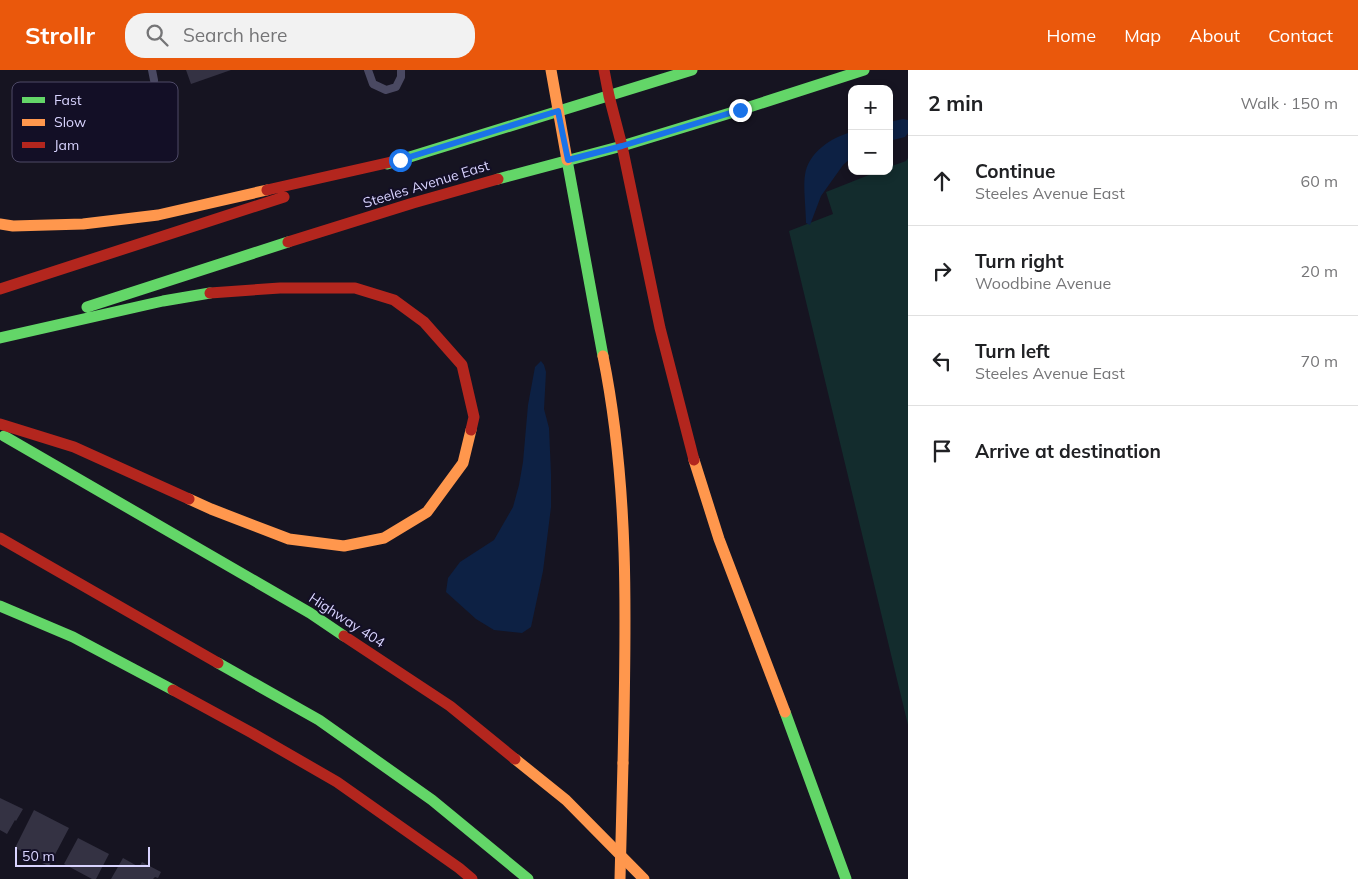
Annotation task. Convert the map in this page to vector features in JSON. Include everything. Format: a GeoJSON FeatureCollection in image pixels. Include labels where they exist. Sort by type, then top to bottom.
{"type":"FeatureCollection","features":[{"type":"Feature","properties":{"kind":"main road"},"geometry":{"type":"LineString","coordinates":[[551,70],[611,395],[622,504],[626,634],[620,879]]}},
{"type":"Feature","properties":{"kind":"main road"},"geometry":{"type":"LineString","coordinates":[[604,70],[660,328],[692,454],[719,539],[795,737],[846,879]]}},
{"type":"Feature","properties":{"kind":"main road"},"geometry":{"type":"LineString","coordinates":[[0,289],[400,160],[692,70]]}},
{"type":"Feature","properties":{"kind":"main road","name":"Steeles Avenue East"},"geometry":{"type":"LineString","coordinates":[[0,337],[211,266],[404,206],[532,169],[622,146],[864,70]]}},
{"type":"Feature","properties":{"kind":"main road"},"geometry":{"type":"LineString","coordinates":[[0,224],[13,226],[83,224],[158,215],[400,160]]}},
{"type":"Feature","properties":{"kind":"main road"},"geometry":{"type":"LineString","coordinates":[[0,337],[164,301],[215,292],[280,288],[355,288],[394,300],[424,322],[462,365],[474,417],[463,463],[427,512],[384,538],[344,546],[289,539],[212,509],[74,447],[0,424]]}},
{"type":"Feature","properties":{"kind":"main road","name":"Highway 404"},"geometry":{"type":"LineString","coordinates":[[0,434],[310,613],[450,706],[566,800],[644,879]]}},
{"type":"Feature","properties":{"kind":"main road"},"geometry":{"type":"LineString","coordinates":[[0,538],[319,720],[432,800],[528,879]]}},
{"type":"Feature","properties":{"kind":"main road"},"geometry":{"type":"LineString","coordinates":[[0,606],[73,637],[252,733],[337,782],[472,879]]}},
{"type":"Feature","properties":{"kind":"lane"},"geometry":{"type":"LineString","coordinates":[[152,70],[154,80]]}},
{"type":"Feature","properties":{"kind":"lane"},"geometry":{"type":"LineString","coordinates":[[368,70],[373,84],[386,90],[396,87],[401,77],[401,70]]}},
{"type":"Feature","properties":{"kind":"green space"},"geometry":{"type":"Polygon","coordinates":[[[908,158],[908,725],[789,231],[833,214],[826,192],[869,175],[893,175],[893,166],[906,161],[908,158]]]}},
{"type":"Feature","properties":{"kind":"water"},"geometry":{"type":"Polygon","coordinates":[[[908,120],[908,133],[905,137],[893,140],[893,121],[908,120]]]}},
{"type":"Feature","properties":{"kind":"water"},"geometry":{"type":"Polygon","coordinates":[[[848,133],[848,161],[821,196],[810,225],[806,223],[804,186],[807,167],[822,147],[848,133]]]}},
{"type":"Feature","properties":{"kind":"water"},"geometry":{"type":"Polygon","coordinates":[[[541,361],[546,372],[544,409],[549,428],[551,474],[551,507],[543,571],[531,627],[522,633],[494,630],[476,619],[446,592],[448,578],[460,562],[494,540],[513,507],[523,462],[528,405],[535,367],[541,361]]]}},
{"type":"Feature","properties":{"kind":"building"},"geometry":{"type":"Polygon","coordinates":[[[186,70],[231,70],[191,84],[186,70]]]}},
{"type":"Feature","properties":{"kind":"building"},"geometry":{"type":"Polygon","coordinates":[[[0,798],[23,809],[7,834],[0,830],[0,798]]]}},
{"type":"Feature","properties":{"kind":"building"},"geometry":{"type":"Polygon","coordinates":[[[34,810],[69,828],[49,866],[42,863],[43,860],[22,849],[21,851],[15,848],[34,810]]]}},
{"type":"Feature","properties":{"kind":"building"},"geometry":{"type":"Polygon","coordinates":[[[78,838],[109,854],[96,879],[92,879],[64,864],[78,838]]]}},
{"type":"Feature","properties":{"kind":"building"},"geometry":{"type":"Polygon","coordinates":[[[123,858],[139,867],[142,862],[161,872],[158,878],[155,877],[153,879],[111,879],[123,858]]]}},
{"type":"Feature","properties":{"kind":"traffic: fast"},"geometry":{"type":"LineString","coordinates":[[387,164],[692,70]]}},
{"type":"Feature","properties":{"kind":"traffic: fast"},"geometry":{"type":"LineString","coordinates":[[498,179],[622,146],[864,70]]}},
{"type":"Feature","properties":{"kind":"traffic: fast"},"geometry":{"type":"LineString","coordinates":[[567,160],[603,356]]}},
{"type":"Feature","properties":{"kind":"traffic: fast"},"geometry":{"type":"LineString","coordinates":[[87,307],[288,242]]}},
{"type":"Feature","properties":{"kind":"traffic: fast"},"geometry":{"type":"LineString","coordinates":[[0,338],[163,301],[210,293]]}},
{"type":"Feature","properties":{"kind":"traffic: fast"},"geometry":{"type":"LineString","coordinates":[[4,436],[310,613],[344,636]]}},
{"type":"Feature","properties":{"kind":"traffic: fast"},"geometry":{"type":"LineString","coordinates":[[0,606],[73,637],[173,690]]}},
{"type":"Feature","properties":{"kind":"traffic: fast"},"geometry":{"type":"LineString","coordinates":[[218,663],[319,720],[432,800],[528,879]]}},
{"type":"Feature","properties":{"kind":"traffic: fast"},"geometry":{"type":"LineString","coordinates":[[785,712],[846,879]]}},
{"type":"Feature","properties":{"kind":"traffic: slow"},"geometry":{"type":"LineString","coordinates":[[551,70],[567,160]]}},
{"type":"Feature","properties":{"kind":"traffic: slow"},"geometry":{"type":"LineString","coordinates":[[0,224],[13,226],[83,224],[158,215],[267,190]]}},
{"type":"Feature","properties":{"kind":"traffic: slow"},"geometry":{"type":"LineString","coordinates":[[603,356],[612,406],[622,507],[625,610],[623,763]]}},
{"type":"Feature","properties":{"kind":"traffic: slow"},"geometry":{"type":"LineString","coordinates":[[189,499],[289,539],[344,546],[384,538],[427,512],[463,463],[471,430]]}},
{"type":"Feature","properties":{"kind":"traffic: slow"},"geometry":{"type":"LineString","coordinates":[[694,460],[719,539],[785,712]]}},
{"type":"Feature","properties":{"kind":"traffic: slow"},"geometry":{"type":"LineString","coordinates":[[515,759],[566,800],[644,879]]}},
{"type":"Feature","properties":{"kind":"traffic: slow"},"geometry":{"type":"LineString","coordinates":[[620,879],[623,763]]}},
{"type":"Feature","properties":{"kind":"traffic: jam"},"geometry":{"type":"LineString","coordinates":[[604,70],[622,146]]}},
{"type":"Feature","properties":{"kind":"traffic: jam"},"geometry":{"type":"LineString","coordinates":[[622,146],[660,328],[694,460]]}},
{"type":"Feature","properties":{"kind":"traffic: jam"},"geometry":{"type":"LineString","coordinates":[[267,190],[400,160]]}},
{"type":"Feature","properties":{"kind":"traffic: jam"},"geometry":{"type":"LineString","coordinates":[[288,242],[498,179]]}},
{"type":"Feature","properties":{"kind":"traffic: jam"},"geometry":{"type":"LineString","coordinates":[[0,289],[284,197]]}},
{"type":"Feature","properties":{"kind":"traffic: jam"},"geometry":{"type":"LineString","coordinates":[[210,293],[280,288],[355,288],[394,300],[424,322],[462,365],[474,417],[471,430]]}},
{"type":"Feature","properties":{"kind":"traffic: jam"},"geometry":{"type":"LineString","coordinates":[[0,424],[74,447],[189,499]]}},
{"type":"Feature","properties":{"kind":"traffic: jam"},"geometry":{"type":"LineString","coordinates":[[0,538],[218,663]]}},
{"type":"Feature","properties":{"kind":"traffic: jam"},"geometry":{"type":"LineString","coordinates":[[344,636],[450,706],[515,759]]}},
{"type":"Feature","properties":{"kind":"traffic: jam"},"geometry":{"type":"LineString","coordinates":[[173,690],[337,782],[472,879]]}},
{"type":"Feature","properties":{"kind":"route"},"geometry":{"type":"LineString","coordinates":[[400,160],[558,111],[568,160],[622,146],[740,110]]}}]}
